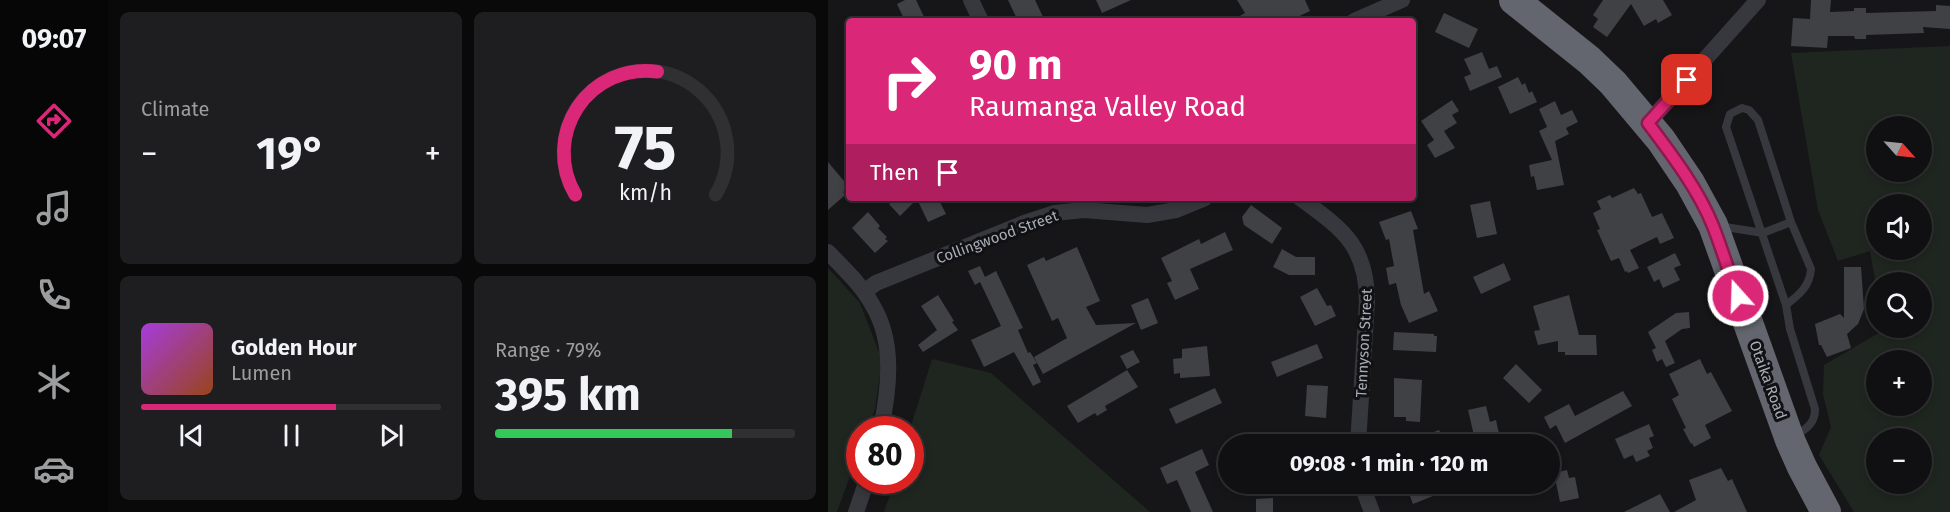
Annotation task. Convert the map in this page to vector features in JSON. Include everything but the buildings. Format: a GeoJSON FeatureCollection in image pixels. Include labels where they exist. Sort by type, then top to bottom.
{"type":"FeatureCollection","features":[{"type":"Feature","properties":{"kind":"highway","name":"Otaika Road"},"geometry":{"type":"LineString","coordinates":[[1514,0],[1589,60],[1619,90],[1648,123],[1690,183],[1713,225],[1790,440],[1827,512]]}},
{"type":"Feature","properties":{"kind":"street"},"geometry":{"type":"LineString","coordinates":[[971,0],[980,18]]}},
{"type":"Feature","properties":{"kind":"street"},"geometry":{"type":"LineString","coordinates":[[1361,18],[1402,0]]}},
{"type":"Feature","properties":{"kind":"street"},"geometry":{"type":"LineString","coordinates":[[1648,123],[1758,0]]}},
{"type":"Feature","properties":{"kind":"street","name":"Collingwood Street"},"geometry":{"type":"LineString","coordinates":[[864,292],[876,284],[1054,213],[1068,204],[1147,215],[1176,210],[1198,201]]}},
{"type":"Feature","properties":{"kind":"street","name":"Tennyson Street"},"geometry":{"type":"LineString","coordinates":[[1304,201],[1343,231],[1357,250],[1364,269],[1367,302],[1359,434]]}},
{"type":"Feature","properties":{"kind":"street"},"geometry":{"type":"LineString","coordinates":[[828,252],[864,292],[880,322],[888,360],[888,382],[883,416]]}},
{"type":"Feature","properties":{"kind":"street"},"geometry":{"type":"LineString","coordinates":[[856,512],[862,494]]}},
{"type":"Feature","properties":{"kind":"street"},"geometry":{"type":"LineString","coordinates":[[1365,494],[1372,512]]}},
{"type":"Feature","properties":{"kind":"lane"},"geometry":{"type":"LineString","coordinates":[[1786,305],[1805,288],[1811,269],[1791,222],[1758,120],[1749,110],[1742,108],[1730,114],[1726,127],[1786,305],[1790,329],[1815,409],[1814,421],[1810,427],[1790,440]]}},
{"type":"Feature","properties":{"kind":"lane"},"geometry":{"type":"LineString","coordinates":[[1713,225],[1763,233],[1791,222]]}},
{"type":"Feature","properties":{"kind":"shaded area"},"geometry":{"type":"Polygon","coordinates":[[[1950,46],[1950,512],[1854,512],[1819,455],[1831,427],[1823,394],[1824,365],[1870,338],[1932,338],[1932,272],[1874,272],[1872,260],[1932,260],[1932,194],[1866,194],[1866,252],[1838,261],[1818,210],[1791,53],[1950,46]]]}},
{"type":"Feature","properties":{"kind":"shaded area"},"geometry":{"type":"Polygon","coordinates":[[[828,268],[860,303],[882,360],[873,416],[846,416],[846,487],[837,512],[828,512],[828,268]]]}},
{"type":"Feature","properties":{"kind":"shaded area"},"geometry":{"type":"Polygon","coordinates":[[[932,359],[991,373],[1150,512],[884,512],[890,494],[924,494],[924,416],[914,416],[932,359]]]}},
{"type":"Feature","properties":{"kind":"route"},"geometry":{"type":"LineString","coordinates":[[1687,80],[1648,123],[1690,183],[1713,225],[1738,296]]}}]}
